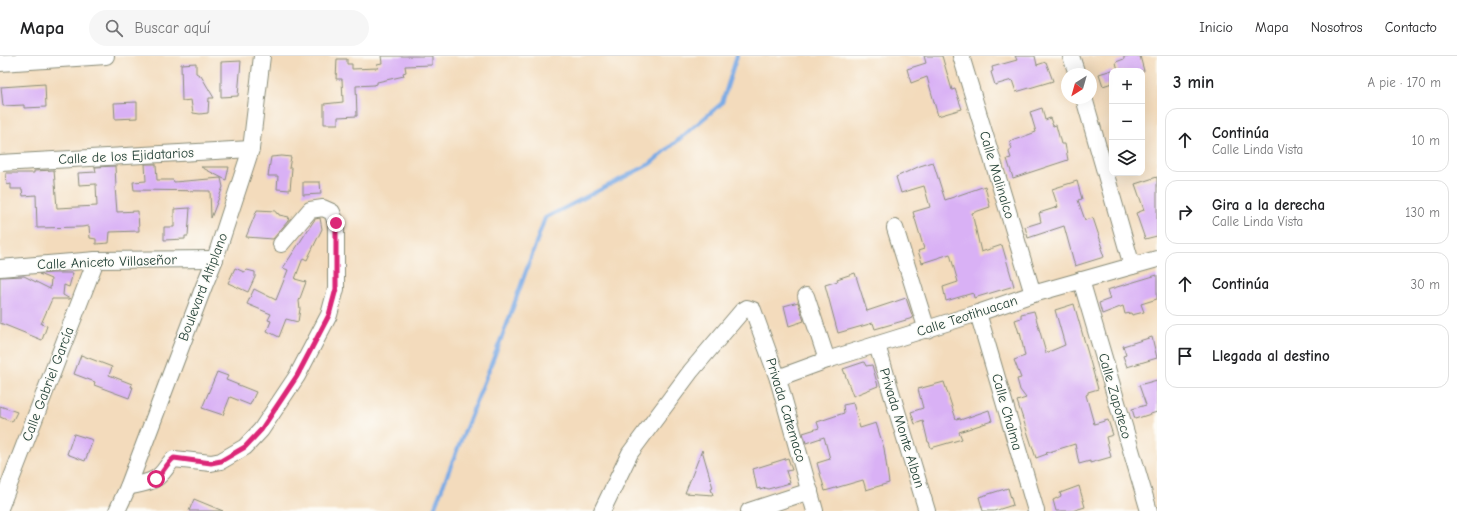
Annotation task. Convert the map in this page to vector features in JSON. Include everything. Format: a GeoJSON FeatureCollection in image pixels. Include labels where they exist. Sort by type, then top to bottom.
{"type":"FeatureCollection","features":[{"type":"Feature","properties":{"kind":"street"},"geometry":{"type":"LineString","coordinates":[[0,63],[106,56]]}},
{"type":"Feature","properties":{"kind":"street","name":"Boulevard Altiplano"},"geometry":{"type":"LineString","coordinates":[[117,511],[128,487],[215,259],[251,149],[262,56]]}},
{"type":"Feature","properties":{"kind":"street","name":"Calle Malinalco"},"geometry":{"type":"LineString","coordinates":[[961,56],[1033,294]]}},
{"type":"Feature","properties":{"kind":"street"},"geometry":{"type":"LineString","coordinates":[[1071,56],[1075,68]]}},
{"type":"Feature","properties":{"kind":"street"},"geometry":{"type":"LineString","coordinates":[[1086,104],[1132,266]]}},
{"type":"Feature","properties":{"kind":"street","name":"Calle de los Ejidatarios"},"geometry":{"type":"LineString","coordinates":[[0,163],[251,149]]}},
{"type":"Feature","properties":{"kind":"street"},"geometry":{"type":"LineString","coordinates":[[128,487],[156,479],[162,475],[170,461],[174,458],[211,463],[221,461],[245,447],[261,430],[297,376],[329,315],[336,289],[336,223],[332,212],[324,208],[310,210],[281,244]]}},
{"type":"Feature","properties":{"kind":"street"},"geometry":{"type":"LineString","coordinates":[[895,228],[927,330]]}},
{"type":"Feature","properties":{"kind":"street","name":"Calle Aniceto Villaseñor"},"geometry":{"type":"LineString","coordinates":[[0,268],[96,260],[215,259]]}},
{"type":"Feature","properties":{"kind":"street","name":"Calle Teotihuacan"},"geometry":{"type":"LineString","coordinates":[[778,379],[827,360],[927,330],[1033,294],[1157,259]]}},
{"type":"Feature","properties":{"kind":"street","name":"Calle Gabriel García"},"geometry":{"type":"LineString","coordinates":[[0,508],[96,260]]}},
{"type":"Feature","properties":{"kind":"street","name":"Calle Zapoteco"},"geometry":{"type":"LineString","coordinates":[[1081,280],[1149,511]]}},
{"type":"Feature","properties":{"kind":"street"},"geometry":{"type":"LineString","coordinates":[[806,296],[827,360]]}},
{"type":"Feature","properties":{"kind":"street","name":"Privada Catemaco"},"geometry":{"type":"LineString","coordinates":[[602,511],[630,453],[691,371],[742,311],[747,308],[753,310],[778,379],[815,511]]}},
{"type":"Feature","properties":{"kind":"street","name":"Calle Chalma"},"geometry":{"type":"LineString","coordinates":[[978,313],[1036,511]]}},
{"type":"Feature","properties":{"kind":"street","name":"Privada Monte Alban"},"geometry":{"type":"LineString","coordinates":[[877,345],[927,511]]}},
{"type":"Feature","properties":{"kind":"street"},"geometry":{"type":"LineString","coordinates":[[749,511],[810,491]]}},
{"type":"Feature","properties":{"kind":"building"},"geometry":{"type":"Polygon","coordinates":[[[381,56],[432,56],[432,65],[405,66],[406,72],[403,73],[404,76],[377,82],[377,84],[374,85],[356,86],[357,116],[338,117],[338,124],[324,124],[324,104],[343,102],[342,79],[336,79],[337,59],[347,59],[347,64],[352,64],[352,69],[378,68],[377,64],[382,63],[381,56]]]}},
{"type":"Feature","properties":{"kind":"building"},"geometry":{"type":"Polygon","coordinates":[[[924,56],[942,56],[952,90],[955,89],[962,109],[938,116],[927,77],[911,83],[907,69],[926,63],[924,56]]]}},
{"type":"Feature","properties":{"kind":"building"},"geometry":{"type":"Polygon","coordinates":[[[1015,56],[1035,56],[1037,65],[1046,62],[1053,81],[1016,92],[1012,80],[995,85],[991,72],[993,71],[992,67],[1017,60],[1015,56]]]}},
{"type":"Feature","properties":{"kind":"building"},"geometry":{"type":"Polygon","coordinates":[[[1124,56],[1140,56],[1143,68],[1117,68],[1116,62],[1124,59],[1124,56]]]}},
{"type":"Feature","properties":{"kind":"building"},"geometry":{"type":"Polygon","coordinates":[[[241,61],[238,96],[221,97],[221,62],[241,61]]]}},
{"type":"Feature","properties":{"kind":"building"},"geometry":{"type":"Polygon","coordinates":[[[196,63],[196,73],[201,76],[214,98],[209,98],[208,113],[193,113],[191,100],[182,101],[181,64],[196,63]]]}},
{"type":"Feature","properties":{"kind":"building"},"geometry":{"type":"Polygon","coordinates":[[[1109,71],[1109,84],[1103,86],[1099,74],[1109,71]]]}},
{"type":"Feature","properties":{"kind":"building"},"geometry":{"type":"Polygon","coordinates":[[[45,84],[46,107],[24,108],[24,105],[3,106],[1,87],[45,84]]]}},
{"type":"Feature","properties":{"kind":"building"},"geometry":{"type":"Polygon","coordinates":[[[137,102],[137,118],[115,119],[114,103],[137,102]]]}},
{"type":"Feature","properties":{"kind":"building"},"geometry":{"type":"Polygon","coordinates":[[[1042,108],[1045,120],[1050,118],[1053,126],[1056,125],[1061,144],[1065,144],[1068,160],[1013,178],[1007,159],[1011,158],[1009,152],[1012,148],[1009,142],[1036,132],[1030,112],[1042,108]]]}},
{"type":"Feature","properties":{"kind":"building"},"geometry":{"type":"Polygon","coordinates":[[[271,157],[291,157],[289,168],[292,168],[290,190],[277,189],[278,176],[268,176],[271,157]]]}},
{"type":"Feature","properties":{"kind":"building"},"geometry":{"type":"Polygon","coordinates":[[[933,162],[945,200],[985,186],[990,207],[972,213],[981,252],[1002,245],[1014,286],[974,298],[973,293],[946,301],[943,287],[958,282],[950,254],[922,263],[918,251],[924,249],[913,212],[930,207],[924,186],[901,193],[896,177],[933,162]]]}},
{"type":"Feature","properties":{"kind":"building"},"geometry":{"type":"Polygon","coordinates":[[[145,164],[156,164],[157,180],[173,180],[174,182],[221,178],[223,187],[211,218],[210,191],[134,190],[133,182],[146,181],[145,164]]]}},
{"type":"Feature","properties":{"kind":"building"},"geometry":{"type":"Polygon","coordinates":[[[115,166],[117,212],[138,211],[139,231],[110,232],[109,243],[96,244],[96,239],[90,238],[89,226],[37,228],[36,195],[23,196],[22,189],[11,189],[11,184],[7,185],[6,173],[34,173],[34,171],[54,170],[57,208],[97,206],[96,184],[79,185],[78,173],[96,172],[95,167],[115,166]]]}},
{"type":"Feature","properties":{"kind":"building"},"geometry":{"type":"Polygon","coordinates":[[[201,167],[229,167],[226,180],[201,167]]]}},
{"type":"Feature","properties":{"kind":"building"},"geometry":{"type":"Polygon","coordinates":[[[1157,177],[1157,236],[1145,239],[1136,213],[1144,210],[1135,184],[1157,177]]]}},
{"type":"Feature","properties":{"kind":"building"},"geometry":{"type":"Polygon","coordinates":[[[1077,181],[1082,199],[1078,200],[1085,220],[1093,218],[1103,248],[1101,248],[1104,257],[1075,266],[1064,226],[1028,238],[1025,227],[1041,222],[1039,213],[1058,207],[1052,189],[1077,181]]]}},
{"type":"Feature","properties":{"kind":"building"},"geometry":{"type":"Polygon","coordinates":[[[303,182],[320,182],[321,194],[303,195],[303,182]]]}},
{"type":"Feature","properties":{"kind":"building"},"geometry":{"type":"Polygon","coordinates":[[[190,208],[188,236],[185,236],[185,239],[164,240],[164,227],[174,227],[174,209],[190,208]]]}},
{"type":"Feature","properties":{"kind":"building"},"geometry":{"type":"Polygon","coordinates":[[[257,210],[276,211],[279,215],[289,217],[288,221],[273,239],[246,237],[257,210]]]}},
{"type":"Feature","properties":{"kind":"building"},"geometry":{"type":"Polygon","coordinates":[[[320,218],[322,229],[307,260],[303,258],[295,279],[306,282],[299,301],[300,309],[298,322],[286,319],[279,337],[267,331],[271,321],[268,320],[271,314],[247,304],[254,289],[276,300],[288,270],[283,268],[315,219],[320,218]]]}},
{"type":"Feature","properties":{"kind":"building"},"geometry":{"type":"Polygon","coordinates":[[[235,268],[244,272],[247,270],[255,272],[255,277],[248,292],[228,283],[235,268]]]}},
{"type":"Feature","properties":{"kind":"building"},"geometry":{"type":"Polygon","coordinates":[[[73,273],[69,287],[64,285],[63,295],[70,299],[52,299],[41,324],[47,326],[42,340],[0,323],[0,277],[24,276],[50,289],[51,279],[39,274],[73,273]]]}},
{"type":"Feature","properties":{"kind":"building"},"geometry":{"type":"Polygon","coordinates":[[[855,273],[867,311],[906,298],[913,318],[875,329],[873,323],[838,333],[825,285],[855,273]]]}},
{"type":"Feature","properties":{"kind":"building"},"geometry":{"type":"Polygon","coordinates":[[[1157,275],[1157,299],[1141,304],[1144,312],[1132,315],[1131,313],[1125,314],[1123,306],[1102,314],[1099,303],[1110,299],[1107,290],[1157,275]]]}},
{"type":"Feature","properties":{"kind":"building"},"geometry":{"type":"Polygon","coordinates":[[[798,302],[804,321],[789,326],[784,306],[798,302]]]}},
{"type":"Feature","properties":{"kind":"building"},"geometry":{"type":"Polygon","coordinates":[[[1074,304],[1098,389],[1088,392],[1086,395],[1094,424],[1108,420],[1113,435],[1106,437],[1111,457],[1090,463],[1090,461],[1079,464],[1075,444],[1046,453],[1047,454],[1036,458],[1017,401],[1026,398],[1020,390],[1017,379],[1021,378],[1014,360],[1025,356],[1020,332],[1019,333],[1015,320],[1021,318],[1021,314],[1034,311],[1046,353],[1065,345],[1055,310],[1074,304]]]}},
{"type":"Feature","properties":{"kind":"building"},"geometry":{"type":"Polygon","coordinates":[[[1152,337],[1157,358],[1127,367],[1123,356],[1126,355],[1123,346],[1152,337]]]}},
{"type":"Feature","properties":{"kind":"building"},"geometry":{"type":"Polygon","coordinates":[[[81,355],[112,367],[109,375],[132,384],[131,387],[133,387],[129,398],[94,385],[95,382],[74,374],[81,355]]]}},
{"type":"Feature","properties":{"kind":"building"},"geometry":{"type":"Polygon","coordinates":[[[864,362],[866,366],[872,365],[878,386],[853,396],[843,369],[864,362]]]}},
{"type":"Feature","properties":{"kind":"building"},"geometry":{"type":"Polygon","coordinates":[[[217,372],[228,376],[226,380],[256,392],[250,405],[230,397],[223,415],[202,408],[217,372]]]}},
{"type":"Feature","properties":{"kind":"building"},"geometry":{"type":"Polygon","coordinates":[[[1157,380],[1157,412],[1135,419],[1132,409],[1146,405],[1139,385],[1157,380]]]}},
{"type":"Feature","properties":{"kind":"building"},"geometry":{"type":"Polygon","coordinates":[[[944,382],[956,419],[960,418],[960,420],[989,410],[992,421],[959,432],[962,439],[931,448],[923,421],[915,424],[911,412],[923,408],[918,389],[944,382]]]}},
{"type":"Feature","properties":{"kind":"building"},"geometry":{"type":"Polygon","coordinates":[[[853,403],[860,428],[876,423],[884,448],[889,483],[866,490],[863,480],[825,491],[817,463],[830,459],[824,437],[806,443],[803,433],[819,428],[817,422],[844,413],[843,405],[853,403]]]}},
{"type":"Feature","properties":{"kind":"building"},"geometry":{"type":"Polygon","coordinates":[[[0,406],[17,412],[12,422],[0,417],[0,406]]]}},
{"type":"Feature","properties":{"kind":"building"},"geometry":{"type":"Polygon","coordinates":[[[74,434],[93,440],[85,461],[67,454],[74,434]]]}},
{"type":"Feature","properties":{"kind":"building"},"geometry":{"type":"Polygon","coordinates":[[[702,450],[713,488],[711,489],[713,495],[685,493],[702,450]]]}},
{"type":"Feature","properties":{"kind":"building"},"geometry":{"type":"Polygon","coordinates":[[[788,458],[792,470],[786,471],[790,483],[768,489],[757,489],[753,469],[788,458]]]}},
{"type":"Feature","properties":{"kind":"building"},"geometry":{"type":"Polygon","coordinates":[[[1079,486],[1085,507],[1072,511],[1056,511],[1053,500],[1061,496],[1060,493],[1079,486]]]}},
{"type":"Feature","properties":{"kind":"building"},"geometry":{"type":"Polygon","coordinates":[[[1008,488],[1013,505],[994,511],[983,511],[979,497],[1008,488]]]}},
{"type":"Feature","properties":{"kind":"building"},"geometry":{"type":"Polygon","coordinates":[[[194,499],[223,511],[189,511],[194,499]]]}},
{"type":"Feature","properties":{"kind":"waterway"},"geometry":{"type":"LineString","coordinates":[[433,511],[507,324],[545,218],[650,164],[722,103],[737,56]]}},
{"type":"Feature","properties":{"kind":"route"},"geometry":{"type":"LineString","coordinates":[[156,479],[162,475],[170,461],[174,458],[211,463],[221,461],[245,447],[261,430],[297,376],[329,315],[336,289],[336,223]]}}]}
